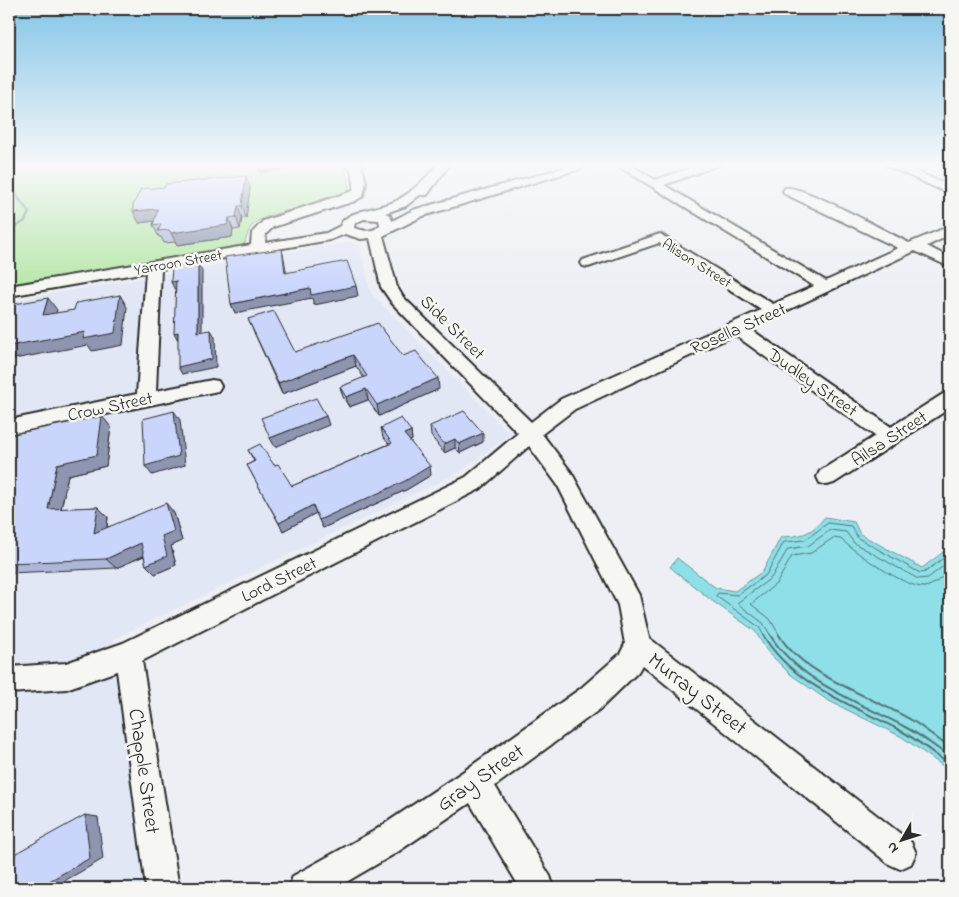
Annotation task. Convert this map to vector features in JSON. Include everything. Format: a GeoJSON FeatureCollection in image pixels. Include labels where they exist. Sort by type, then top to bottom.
{"type":"FeatureCollection","features":[{"type":"Feature","properties":{"kind":"street"},"geometry":{"type":"LineString","coordinates":[[258,248],[260,233],[268,224],[326,206]]}},
{"type":"Feature","properties":{"kind":"street"},"geometry":{"type":"LineString","coordinates":[[376,215],[396,206]]}},
{"type":"Feature","properties":{"kind":"street"},"geometry":{"type":"LineString","coordinates":[[417,206],[422,212]]}},
{"type":"Feature","properties":{"kind":"street"},"geometry":{"type":"LineString","coordinates":[[347,228],[354,234],[380,231],[422,212],[443,206]]}},
{"type":"Feature","properties":{"kind":"street"},"geometry":{"type":"LineString","coordinates":[[691,206],[826,287]]}},
{"type":"Feature","properties":{"kind":"street"},"geometry":{"type":"LineString","coordinates":[[824,206],[913,248],[950,263]]}},
{"type":"Feature","properties":{"kind":"street"},"geometry":{"type":"LineString","coordinates":[[376,215],[422,212]]}},
{"type":"Feature","properties":{"kind":"street","name":"Yarroon Street"},"geometry":{"type":"LineString","coordinates":[[9,291],[330,236],[347,228],[350,220],[376,215]]}},
{"type":"Feature","properties":{"kind":"street","name":"Side Street"},"geometry":{"type":"LineString","coordinates":[[376,215],[387,221],[380,231],[389,287],[397,300],[530,433]]}},
{"type":"Feature","properties":{"kind":"street","name":"Rosella Street"},"geometry":{"type":"LineString","coordinates":[[530,433],[568,404],[950,230]]}},
{"type":"Feature","properties":{"kind":"street","name":"Alison Street"},"geometry":{"type":"LineString","coordinates":[[588,263],[660,238],[773,311]]}},
{"type":"Feature","properties":{"kind":"street"},"geometry":{"type":"LineString","coordinates":[[9,281],[190,249],[198,250],[201,258]]}},
{"type":"Feature","properties":{"kind":"street"},"geometry":{"type":"LineString","coordinates":[[146,398],[154,266]]}},
{"type":"Feature","properties":{"kind":"street","name":"Dudley Street"},"geometry":{"type":"LineString","coordinates":[[737,328],[889,436]]}},
{"type":"Feature","properties":{"kind":"street","name":"Crow Street"},"geometry":{"type":"LineString","coordinates":[[9,427],[212,386]]}},
{"type":"Feature","properties":{"kind":"street","name":"Ailsa Street"},"geometry":{"type":"LineString","coordinates":[[827,477],[950,399]]}},
{"type":"Feature","properties":{"kind":"street","name":"Murray Street"},"geometry":{"type":"LineString","coordinates":[[530,433],[564,478],[630,602],[638,645],[900,853]]}},
{"type":"Feature","properties":{"kind":"street","name":"Lord Street"},"geometry":{"type":"LineString","coordinates":[[9,680],[66,676],[128,654],[473,483],[530,433]]}},
{"type":"Feature","properties":{"kind":"street","name":"Gray Street"},"geometry":{"type":"LineString","coordinates":[[304,888],[385,842],[475,782],[590,699],[615,678],[629,663],[638,645]]}},
{"type":"Feature","properties":{"kind":"street","name":"Chapple Street"},"geometry":{"type":"LineString","coordinates":[[128,654],[162,888]]}},
{"type":"Feature","properties":{"kind":"street"},"geometry":{"type":"LineString","coordinates":[[475,782],[538,888]]}},
{"type":"Feature","properties":{"kind":"shaded area"},"geometry":{"type":"Polygon","coordinates":[[[350,242],[360,245],[371,293],[510,434],[460,472],[113,639],[151,888],[9,888],[9,301],[350,242]]]}},
{"type":"Feature","properties":{"kind":"green space"},"geometry":{"type":"Polygon","coordinates":[[[9,206],[311,206],[286,211],[260,220],[251,227],[244,245],[9,285],[9,206]]]}},
{"type":"Feature","properties":{"kind":"water"},"geometry":{"type":"Polygon","coordinates":[[[825,517],[854,522],[860,534],[922,568],[950,547],[950,771],[902,737],[827,700],[790,674],[767,651],[755,631],[711,600],[670,567],[677,558],[716,588],[735,591],[763,571],[781,537],[795,536],[811,531],[825,517]]]}},
{"type":"Feature","properties":{"kind":"building"},"geometry":{"type":"Polygon","coordinates":[[[133,206],[242,206],[238,206],[236,217],[229,218],[227,225],[171,233],[169,230],[158,231],[161,224],[153,225],[158,209],[133,211],[133,206]]]}},
{"type":"Feature","properties":{"kind":"building"},"geometry":{"type":"Polygon","coordinates":[[[282,249],[285,273],[347,261],[356,286],[311,295],[310,288],[231,304],[225,257],[282,249]]]}},
{"type":"Feature","properties":{"kind":"building"},"geometry":{"type":"Polygon","coordinates":[[[198,264],[198,332],[211,330],[212,359],[178,367],[178,332],[174,333],[176,281],[171,282],[172,267],[198,264]]]}},
{"type":"Feature","properties":{"kind":"building"},"geometry":{"type":"Polygon","coordinates":[[[120,295],[115,333],[83,339],[85,332],[9,346],[9,305],[48,298],[43,315],[74,310],[76,303],[120,295]]]}},
{"type":"Feature","properties":{"kind":"building"},"geometry":{"type":"Polygon","coordinates":[[[274,311],[295,352],[378,323],[403,356],[416,351],[438,378],[377,405],[366,389],[346,397],[340,387],[367,376],[353,355],[278,383],[248,319],[274,311]]]}},
{"type":"Feature","properties":{"kind":"building"},"geometry":{"type":"Polygon","coordinates":[[[316,398],[326,416],[270,438],[261,418],[316,398]]]}},
{"type":"Feature","properties":{"kind":"building"},"geometry":{"type":"Polygon","coordinates":[[[174,411],[179,456],[145,466],[143,419],[174,411]]]}},
{"type":"Feature","properties":{"kind":"building"},"geometry":{"type":"Polygon","coordinates":[[[464,411],[483,433],[459,444],[455,439],[444,444],[430,426],[464,411]]]}},
{"type":"Feature","properties":{"kind":"building"},"geometry":{"type":"Polygon","coordinates":[[[102,416],[97,455],[57,464],[48,509],[98,507],[94,533],[166,503],[174,531],[162,536],[167,556],[146,565],[141,543],[106,559],[9,563],[9,435],[102,416]]]}},
{"type":"Feature","properties":{"kind":"building"},"geometry":{"type":"Polygon","coordinates":[[[401,418],[411,431],[404,434],[430,466],[405,481],[319,520],[313,505],[279,523],[247,465],[255,461],[248,450],[260,444],[274,465],[278,464],[292,486],[392,443],[381,428],[401,418]]]}},
{"type":"Feature","properties":{"kind":"building"},"geometry":{"type":"Polygon","coordinates":[[[85,815],[90,858],[37,888],[9,888],[9,857],[85,815]]]}},
{"type":"Feature","properties":{"kind":"waterway"},"geometry":{"type":"LineString","coordinates":[[9,231],[25,221],[29,212],[24,206]]}}]}
